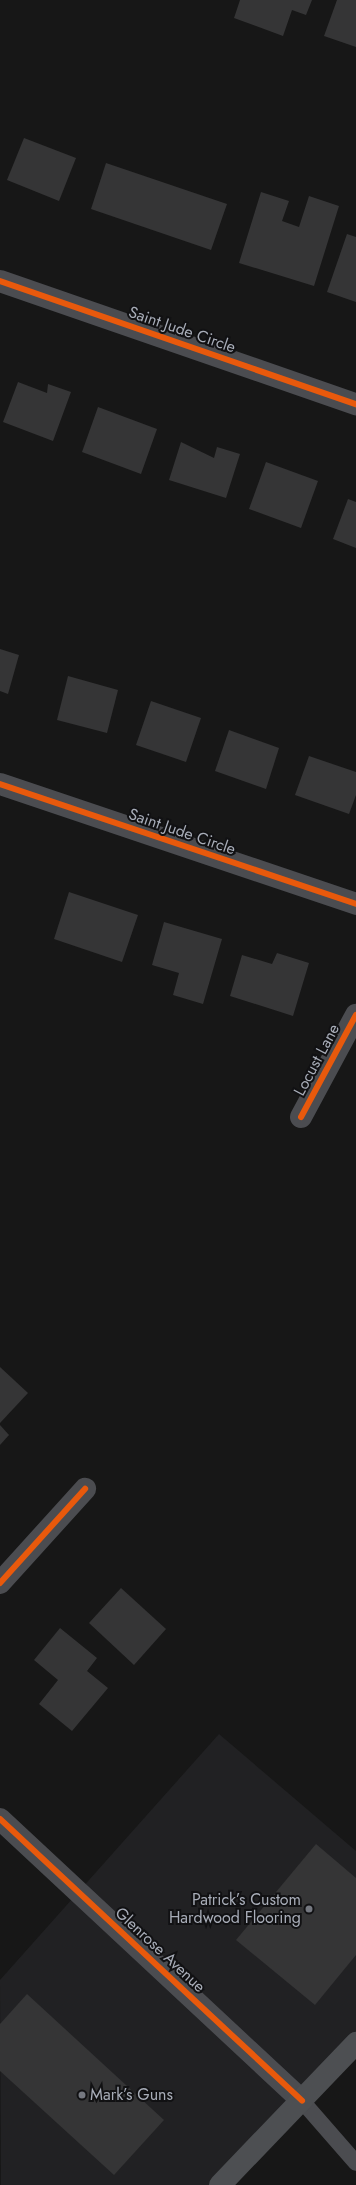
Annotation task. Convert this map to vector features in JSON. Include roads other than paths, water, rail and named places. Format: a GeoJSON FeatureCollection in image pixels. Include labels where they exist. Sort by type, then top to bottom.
{"type":"FeatureCollection","features":[{"type":"Feature","properties":{"kind":"main road"},"geometry":{"type":"LineString","coordinates":[[220,2185],[356,2043]]}},
{"type":"Feature","properties":{"kind":"street","name":"Saint Jude Circle"},"geometry":{"type":"LineString","coordinates":[[0,281],[356,404]]}},
{"type":"Feature","properties":{"kind":"street","name":"Saint Jude Circle"},"geometry":{"type":"LineString","coordinates":[[0,784],[356,904]]}},
{"type":"Feature","properties":{"kind":"street","name":"Locust Lane"},"geometry":{"type":"LineString","coordinates":[[301,1117],[356,1015]]}},
{"type":"Feature","properties":{"kind":"street"},"geometry":{"type":"LineString","coordinates":[[0,1584],[85,1489]]}},
{"type":"Feature","properties":{"kind":"street","name":"Glenrose Avenue"},"geometry":{"type":"LineString","coordinates":[[0,1819],[302,2101]]}},
{"type":"Feature","properties":{"kind":"lane"},"geometry":{"type":"LineString","coordinates":[[302,2101],[356,2163]]}},
{"type":"Feature","properties":{"kind":"place","name":"Patrick’s Custom Hardwood Flooring"},"geometry":{"type":"Point","coordinates":[309,1909]}},
{"type":"Feature","properties":{"kind":"place","name":"Mark’s Guns"},"geometry":{"type":"Point","coordinates":[82,2095]}}]}
